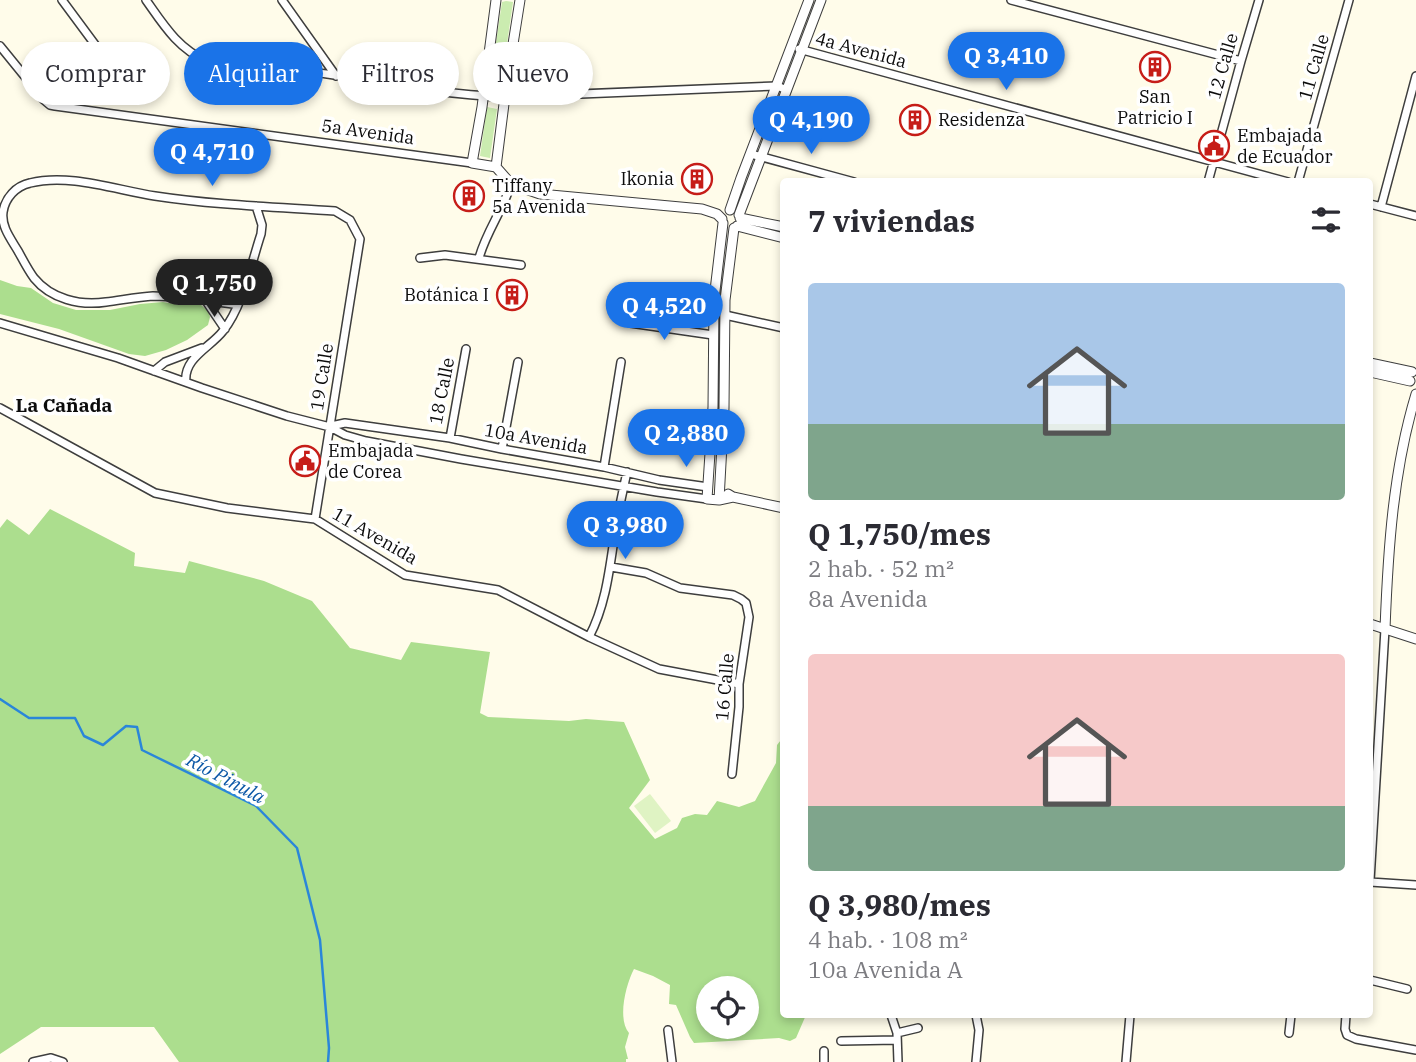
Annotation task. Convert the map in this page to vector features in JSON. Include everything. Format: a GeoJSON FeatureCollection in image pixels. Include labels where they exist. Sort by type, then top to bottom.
{"type":"FeatureCollection","features":[{"type":"Feature","properties":{"kind":"street"},"geometry":{"type":"LineString","coordinates":[[62,0],[93,42]]}},
{"type":"Feature","properties":{"kind":"street"},"geometry":{"type":"LineString","coordinates":[[146,0],[174,39],[195,56],[207,61],[337,76]]}},
{"type":"Feature","properties":{"kind":"street"},"geometry":{"type":"LineString","coordinates":[[282,0],[337,76]]}},
{"type":"Feature","properties":{"kind":"street"},"geometry":{"type":"LineString","coordinates":[[490,42],[496,0]]}},
{"type":"Feature","properties":{"kind":"street"},"geometry":{"type":"LineString","coordinates":[[514,42],[520,0]]}},
{"type":"Feature","properties":{"kind":"street"},"geometry":{"type":"LineString","coordinates":[[782,88],[791,47],[809,0]]}},
{"type":"Feature","properties":{"kind":"street"},"geometry":{"type":"LineString","coordinates":[[707,499],[713,407],[714,299],[731,219],[782,88],[802,50],[821,0]]}},
{"type":"Feature","properties":{"kind":"street"},"geometry":{"type":"LineString","coordinates":[[1011,0],[1241,61]]}},
{"type":"Feature","properties":{"kind":"street","name":"12 Calle"},"geometry":{"type":"LineString","coordinates":[[1210,178],[1259,0]]}},
{"type":"Feature","properties":{"kind":"street","name":"11 Calle"},"geometry":{"type":"LineString","coordinates":[[1299,178],[1349,0]]}},
{"type":"Feature","properties":{"kind":"street","name":"5a Avenida"},"geometry":{"type":"LineString","coordinates":[[0,46],[50,105],[496,167]]}},
{"type":"Feature","properties":{"kind":"street","name":"4a Avenida"},"geometry":{"type":"LineString","coordinates":[[791,47],[1273,178]]}},
{"type":"Feature","properties":{"kind":"street"},"geometry":{"type":"LineString","coordinates":[[1381,207],[1416,76]]}},
{"type":"Feature","properties":{"kind":"street"},"geometry":{"type":"LineString","coordinates":[[593,94],[782,88]]}},
{"type":"Feature","properties":{"kind":"street"},"geometry":{"type":"LineString","coordinates":[[472,163],[482,105]]}},
{"type":"Feature","properties":{"kind":"street"},"geometry":{"type":"LineString","coordinates":[[504,105],[496,167],[511,184],[540,194],[702,209],[780,237]]}},
{"type":"Feature","properties":{"kind":"street"},"geometry":{"type":"LineString","coordinates":[[756,155],[839,178]]}},
{"type":"Feature","properties":{"kind":"street"},"geometry":{"type":"LineString","coordinates":[[186,382],[185,376],[190,363],[225,329],[238,305],[261,234],[262,225],[256,206],[157,197],[64,180],[36,181],[25,184],[12,193],[4,208],[6,231],[32,275],[48,290],[65,299],[103,303],[151,296],[238,305]]}},
{"type":"Feature","properties":{"kind":"street"},"geometry":{"type":"LineString","coordinates":[[479,258],[511,184]]}},
{"type":"Feature","properties":{"kind":"street"},"geometry":{"type":"LineString","coordinates":[[1373,205],[1416,216]]}},
{"type":"Feature","properties":{"kind":"street","name":"19 Calle"},"geometry":{"type":"LineString","coordinates":[[256,206],[334,212],[350,220],[360,239],[315,519]]}},
{"type":"Feature","properties":{"kind":"street"},"geometry":{"type":"LineString","coordinates":[[731,219],[780,226]]}},
{"type":"Feature","properties":{"kind":"street"},"geometry":{"type":"LineString","coordinates":[[719,500],[731,219]]}},
{"type":"Feature","properties":{"kind":"street"},"geometry":{"type":"LineString","coordinates":[[420,258],[445,255],[521,265]]}},
{"type":"Feature","properties":{"kind":"street"},"geometry":{"type":"LineString","coordinates":[[662,289],[714,299]]}},
{"type":"Feature","properties":{"kind":"street"},"geometry":{"type":"LineString","coordinates":[[206,301],[225,329]]}},
{"type":"Feature","properties":{"kind":"street"},"geometry":{"type":"LineString","coordinates":[[725,315],[780,327]]}},
{"type":"Feature","properties":{"kind":"street","name":"10a Avenida"},"geometry":{"type":"LineString","coordinates":[[0,323],[287,416],[330,427],[355,438],[461,459],[707,499],[733,497]]}},
{"type":"Feature","properties":{"kind":"street"},"geometry":{"type":"LineString","coordinates":[[630,323],[713,335]]}},
{"type":"Feature","properties":{"kind":"street"},"geometry":{"type":"LineString","coordinates":[[154,371],[165,362],[206,347]]}},
{"type":"Feature","properties":{"kind":"street","name":"18 Calle"},"geometry":{"type":"LineString","coordinates":[[450,438],[466,349]]}},
{"type":"Feature","properties":{"kind":"street"},"geometry":{"type":"LineString","coordinates":[[502,449],[519,362]]}},
{"type":"Feature","properties":{"kind":"street"},"geometry":{"type":"LineString","coordinates":[[604,467],[621,362]]}},
{"type":"Feature","properties":{"kind":"street"},"geometry":{"type":"LineString","coordinates":[[1373,364],[1414,378]]}},
{"type":"Feature","properties":{"kind":"street"},"geometry":{"type":"LineString","coordinates":[[1373,372],[1414,378]]}},
{"type":"Feature","properties":{"kind":"street"},"geometry":{"type":"LineString","coordinates":[[1373,830],[1387,568],[1398,465],[1416,394]]}},
{"type":"Feature","properties":{"kind":"street","name":"11 Avenida"},"geometry":{"type":"LineString","coordinates":[[0,408],[155,493],[227,508],[315,519],[405,575],[501,591],[589,637],[659,668],[739,684]]}},
{"type":"Feature","properties":{"kind":"street","name":"10a Avenida"},"geometry":{"type":"LineString","coordinates":[[330,427],[345,423],[450,438],[659,480],[720,488],[733,497],[780,507]]}},
{"type":"Feature","properties":{"kind":"street"},"geometry":{"type":"LineString","coordinates":[[461,459],[464,441]]}},
{"type":"Feature","properties":{"kind":"street"},"geometry":{"type":"LineString","coordinates":[[721,470],[728,487],[748,500]]}},
{"type":"Feature","properties":{"kind":"street"},"geometry":{"type":"LineString","coordinates":[[589,637],[596,624],[611,567],[627,472]]}},
{"type":"Feature","properties":{"kind":"street","name":"16 Calle"},"geometry":{"type":"LineString","coordinates":[[611,567],[646,573],[680,588],[733,595],[746,603],[749,617],[739,684],[732,774]]}},
{"type":"Feature","properties":{"kind":"street"},"geometry":{"type":"LineString","coordinates":[[1373,625],[1416,639]]}},
{"type":"Feature","properties":{"kind":"street"},"geometry":{"type":"LineString","coordinates":[[1373,881],[1416,885]]}},
{"type":"Feature","properties":{"kind":"street"},"geometry":{"type":"LineString","coordinates":[[1373,982],[1407,989]]}},
{"type":"Feature","properties":{"kind":"street"},"geometry":{"type":"LineString","coordinates":[[892,1018],[897,1036],[898,1062]]}},
{"type":"Feature","properties":{"kind":"street"},"geometry":{"type":"LineString","coordinates":[[975,1062],[979,1030],[977,1018]]}},
{"type":"Feature","properties":{"kind":"street"},"geometry":{"type":"LineString","coordinates":[[1126,1062],[1130,1018]]}},
{"type":"Feature","properties":{"kind":"street"},"geometry":{"type":"LineString","coordinates":[[1289,1033],[1291,1018]]}},
{"type":"Feature","properties":{"kind":"street"},"geometry":{"type":"LineString","coordinates":[[1346,1018],[1347,1035],[1416,1050]]}},
{"type":"Feature","properties":{"kind":"street"},"geometry":{"type":"LineString","coordinates":[[841,1041],[897,1036],[918,1028]]}},
{"type":"Feature","properties":{"kind":"street"},"geometry":{"type":"LineString","coordinates":[[668,1030],[672,1062]]}},
{"type":"Feature","properties":{"kind":"street"},"geometry":{"type":"LineString","coordinates":[[824,1051],[824,1062]]}},
{"type":"Feature","properties":{"kind":"street"},"geometry":{"type":"LineString","coordinates":[[33,1062],[51,1058],[63,1062]]}},
{"type":"Feature","properties":{"kind":"green space"},"geometry":{"type":"Polygon","coordinates":[[[502,2],[513,2],[507,42],[496,42],[502,2]]]}},
{"type":"Feature","properties":{"kind":"green space"},"geometry":{"type":"Polygon","coordinates":[[[487,107],[497,109],[490,158],[480,156],[487,107]]]}},
{"type":"Feature","properties":{"kind":"green space"},"geometry":{"type":"Polygon","coordinates":[[[0,280],[31,288],[53,303],[76,310],[110,310],[163,302],[201,305],[210,317],[208,325],[187,340],[166,350],[145,356],[129,354],[59,329],[0,314],[0,280]]]}},
{"type":"Feature","properties":{"kind":"green space"},"geometry":{"type":"Polygon","coordinates":[[[50,509],[135,553],[134,566],[185,573],[189,561],[264,581],[312,601],[350,648],[401,660],[411,642],[490,652],[480,713],[488,717],[624,722],[650,780],[629,808],[655,839],[677,828],[682,818],[695,814],[707,815],[717,801],[739,807],[755,801],[776,763],[777,745],[780,741],[780,1018],[805,1018],[796,1038],[790,1041],[779,1038],[694,1043],[676,1005],[669,1004],[670,985],[634,969],[628,983],[623,1011],[625,1027],[629,1033],[625,1047],[628,1059],[626,1062],[179,1062],[154,1027],[41,1027],[0,1054],[0,528],[7,519],[29,535],[50,509]]]}},
{"type":"Feature","properties":{"kind":"green space"},"geometry":{"type":"Polygon","coordinates":[[[650,794],[671,821],[655,833],[634,806],[650,794]]]}},
{"type":"Feature","properties":{"kind":"waterway","name":"Río Pinula"},"geometry":{"type":"LineString","coordinates":[[0,699],[29,718],[75,718],[84,736],[103,745],[126,726],[137,727],[142,750],[256,806],[297,848],[320,940],[328,1062]]}},
{"type":"Feature","properties":{"kind":"place","name":"San Patricio I"},"geometry":{"type":"Point","coordinates":[1155,67]}},
{"type":"Feature","properties":{"kind":"place","name":"Residenza"},"geometry":{"type":"Point","coordinates":[915,120]}},
{"type":"Feature","properties":{"kind":"place","name":"Embajada de Ecuador"},"geometry":{"type":"Point","coordinates":[1214,146]}},
{"type":"Feature","properties":{"kind":"place","name":"Ikonia"},"geometry":{"type":"Point","coordinates":[697,179]}},
{"type":"Feature","properties":{"kind":"place","name":"Tiffany 5a Avenida"},"geometry":{"type":"Point","coordinates":[469,196]}},
{"type":"Feature","properties":{"kind":"place","name":"Botánica I"},"geometry":{"type":"Point","coordinates":[512,295]}},
{"type":"Feature","properties":{"kind":"place","name":"Embajada de Corea"},"geometry":{"type":"Point","coordinates":[305,461]}},
{"type":"Feature","properties":{"kind":"district","name":"La Cañada"},"geometry":{"type":"Point","coordinates":[64,405]}}]}
